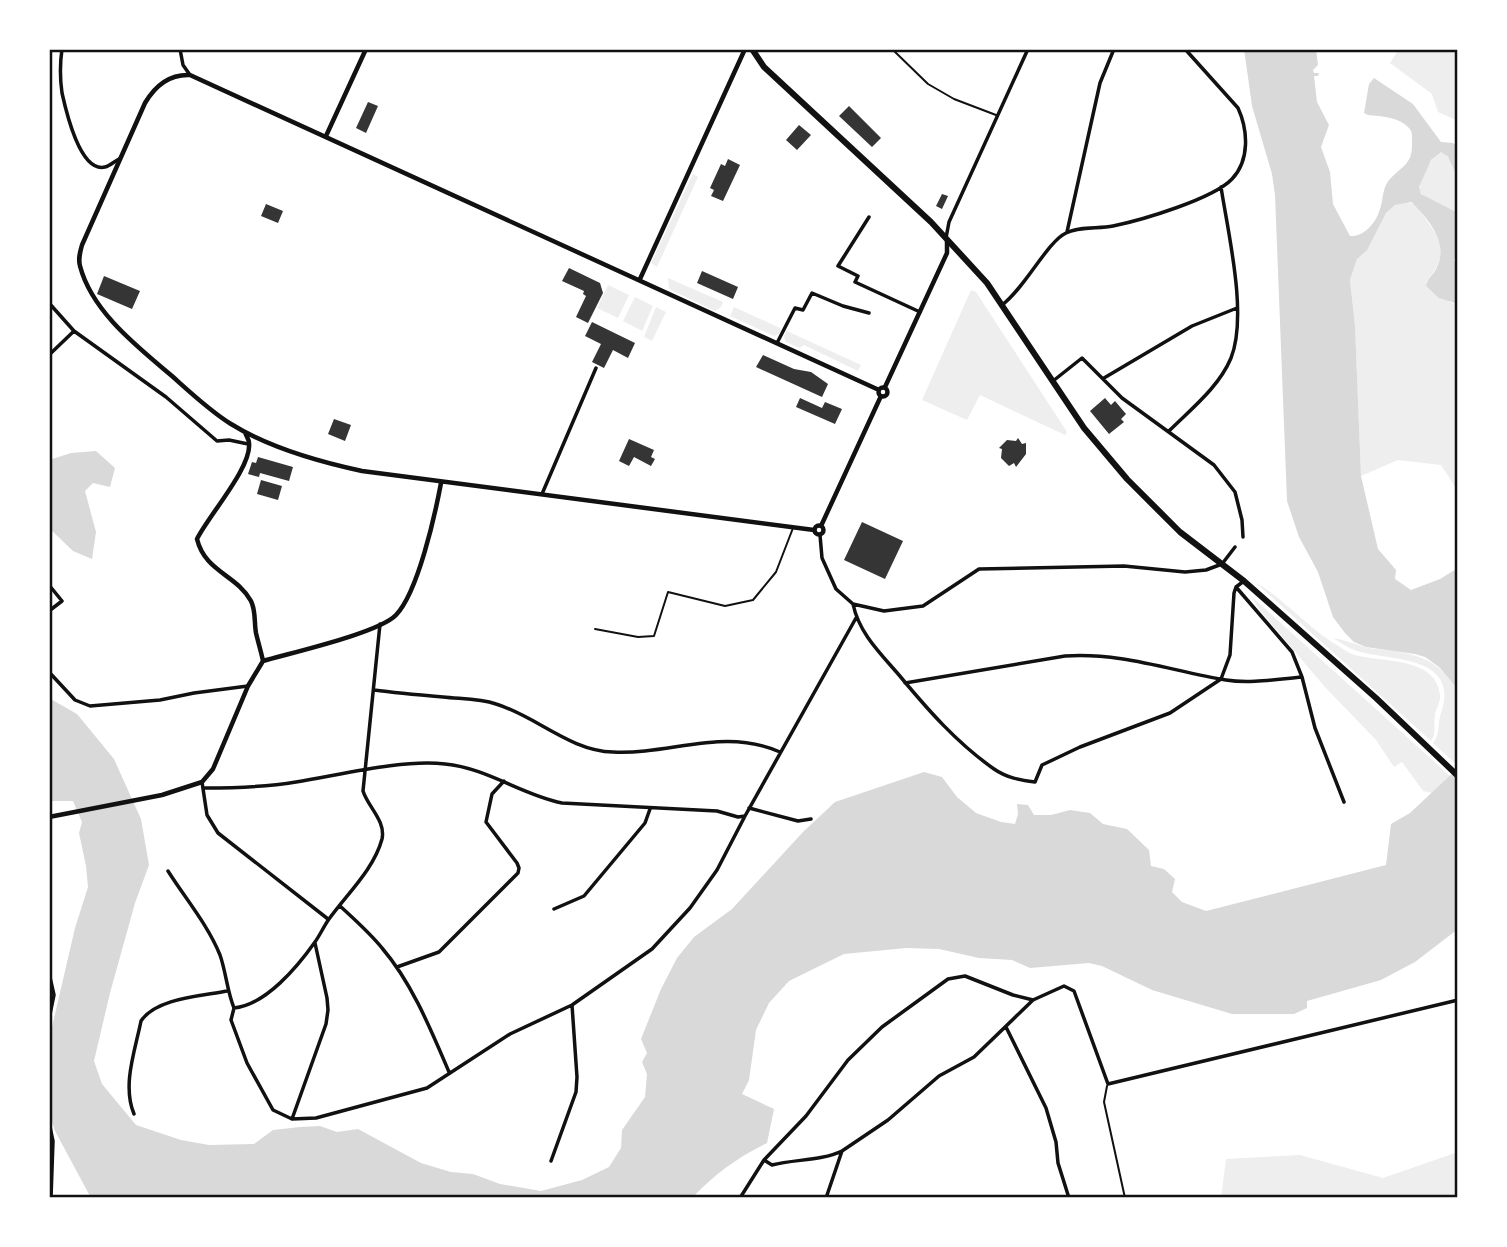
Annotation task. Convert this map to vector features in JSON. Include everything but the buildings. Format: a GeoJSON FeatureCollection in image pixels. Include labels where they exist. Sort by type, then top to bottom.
{"type":"FeatureCollection","features":[{"type":"Feature","properties":{"kind":"highway"},"geometry":{"type":"LineString","coordinates":[[752,49],[764,67],[972,264],[1002,304],[1083,428],[1127,479],[1180,532],[1244,581],[1458,776]]}},
{"type":"Feature","properties":{"kind":"street"},"geometry":{"type":"LineString","coordinates":[[62,49],[62,93],[77,143],[87,162],[96,167],[106,167],[121,158]]}},
{"type":"Feature","properties":{"kind":"street"},"geometry":{"type":"LineString","coordinates":[[180,49],[183,65],[190,75],[879,390],[881,396],[821,526],[822,558],[836,589],[853,604],[884,611],[923,606],[979,569],[1124,566],[1185,572],[1206,570],[1222,564],[1235,548]]}},
{"type":"Feature","properties":{"kind":"street"},"geometry":{"type":"LineString","coordinates":[[326,136],[366,49]]}},
{"type":"Feature","properties":{"kind":"street"},"geometry":{"type":"LineString","coordinates":[[639,279],[746,49]]}},
{"type":"Feature","properties":{"kind":"street"},"geometry":{"type":"LineString","coordinates":[[879,390],[885,387],[947,253],[949,222],[1028,49]]}},
{"type":"Feature","properties":{"kind":"street"},"geometry":{"type":"LineString","coordinates":[[1067,232],[1100,83],[1114,49]]}},
{"type":"Feature","properties":{"kind":"street"},"geometry":{"type":"LineString","coordinates":[[1002,304],[1018,291],[1058,239],[1067,232],[1110,227],[1154,217],[1221,187],[1233,178],[1245,157],[1243,120],[1238,108],[1185,49]]}},
{"type":"Feature","properties":{"kind":"street"},"geometry":{"type":"LineString","coordinates":[[190,75],[172,78],[152,91],[82,245],[79,263],[97,301],[129,338],[213,410],[245,431],[289,450],[344,468],[793,527],[814,530],[820,535]]}},
{"type":"Feature","properties":{"kind":"street"},"geometry":{"type":"LineString","coordinates":[[1169,431],[1208,393],[1231,359],[1237,334],[1237,308],[1221,187]]}},
{"type":"Feature","properties":{"kind":"street"},"geometry":{"type":"LineString","coordinates":[[869,217],[838,266],[858,276],[855,282],[920,312]]}},
{"type":"Feature","properties":{"kind":"street"},"geometry":{"type":"LineString","coordinates":[[777,343],[795,308],[803,310],[812,293],[869,313]]}},
{"type":"Feature","properties":{"kind":"street"},"geometry":{"type":"LineString","coordinates":[[49,303],[74,331],[166,397],[217,441],[250,444]]}},
{"type":"Feature","properties":{"kind":"street"},"geometry":{"type":"LineString","coordinates":[[1104,378],[1192,326],[1237,308]]}},
{"type":"Feature","properties":{"kind":"street"},"geometry":{"type":"LineString","coordinates":[[49,355],[74,331]]}},
{"type":"Feature","properties":{"kind":"street"},"geometry":{"type":"LineString","coordinates":[[1052,381],[1082,358],[1122,398],[1214,465],[1235,492],[1243,537]]}},
{"type":"Feature","properties":{"kind":"street"},"geometry":{"type":"LineString","coordinates":[[541,496],[596,368]]}},
{"type":"Feature","properties":{"kind":"street"},"geometry":{"type":"LineString","coordinates":[[881,396],[887,394],[885,387]]}},
{"type":"Feature","properties":{"kind":"street"},"geometry":{"type":"LineString","coordinates":[[245,431],[250,444],[235,482],[197,539],[200,551],[215,569],[250,599],[255,611],[256,631],[263,660],[248,686],[213,769],[203,785],[207,815],[218,833],[328,920]]}},
{"type":"Feature","properties":{"kind":"street"},"geometry":{"type":"LineString","coordinates":[[263,660],[320,645],[380,624],[397,615],[410,591],[433,528],[441,482]]}},
{"type":"Feature","properties":{"kind":"street"},"geometry":{"type":"LineString","coordinates":[[814,530],[816,526],[821,526]]}},
{"type":"Feature","properties":{"kind":"street"},"geometry":{"type":"LineString","coordinates":[[853,604],[856,618],[866,637],[941,726],[995,770],[1014,779],[1035,782],[1042,765],[1080,747],[1170,713],[1221,679],[1230,655],[1236,587],[1244,581]]}},
{"type":"Feature","properties":{"kind":"street"},"geometry":{"type":"LineString","coordinates":[[49,585],[62,601],[49,611]]}},
{"type":"Feature","properties":{"kind":"street"},"geometry":{"type":"LineString","coordinates":[[1236,587],[1292,652],[1302,677],[1315,728],[1344,802]]}},
{"type":"Feature","properties":{"kind":"street"},"geometry":{"type":"LineString","coordinates":[[168,871],[212,939],[220,957],[227,991],[234,1008],[231,1020],[247,1063],[273,1110],[292,1119],[316,1118],[412,1094],[427,1088],[510,1034],[572,1005],[627,969],[652,949],[684,916],[718,870],[749,808],[856,618]]}},
{"type":"Feature","properties":{"kind":"street"},"geometry":{"type":"LineString","coordinates":[[234,1008],[251,1003],[274,989],[315,942],[361,877],[383,836],[382,824],[367,803],[363,791],[380,624]]}},
{"type":"Feature","properties":{"kind":"street"},"geometry":{"type":"LineString","coordinates":[[905,683],[1090,654],[1150,663],[1221,679],[1245,681],[1302,677]]}},
{"type":"Feature","properties":{"kind":"street"},"geometry":{"type":"LineString","coordinates":[[49,672],[75,700],[90,706],[160,700],[248,686]]}},
{"type":"Feature","properties":{"kind":"street"},"geometry":{"type":"LineString","coordinates":[[374,690],[495,703],[600,752],[649,752],[686,744],[741,741],[765,745],[780,752]]}},
{"type":"Feature","properties":{"kind":"street"},"geometry":{"type":"LineString","coordinates":[[49,817],[203,785],[292,783],[366,770],[432,763],[449,764],[504,780],[540,799],[562,803],[717,811],[738,817],[745,816]]}},
{"type":"Feature","properties":{"kind":"street"},"geometry":{"type":"LineString","coordinates":[[397,967],[439,952],[518,873],[517,863],[486,822],[492,794],[504,780]]}},
{"type":"Feature","properties":{"kind":"street"},"geometry":{"type":"LineString","coordinates":[[554,909],[584,896],[645,823],[650,808]]}},
{"type":"Feature","properties":{"kind":"street"},"geometry":{"type":"LineString","coordinates":[[749,808],[798,821],[811,819]]}},
{"type":"Feature","properties":{"kind":"street"},"geometry":{"type":"LineString","coordinates":[[340,906],[383,948],[397,967],[449,1072]]}},
{"type":"Feature","properties":{"kind":"street"},"geometry":{"type":"LineString","coordinates":[[292,1119],[326,1024],[328,1010],[315,942]]}},
{"type":"Feature","properties":{"kind":"street"},"geometry":{"type":"LineString","coordinates":[[49,973],[54,995],[49,1019]]}},
{"type":"Feature","properties":{"kind":"street"},"geometry":{"type":"LineString","coordinates":[[740,1198],[764,1160],[806,1116],[835,1076],[863,1045],[882,1027],[948,979],[965,976],[1033,1000]]}},
{"type":"Feature","properties":{"kind":"street"},"geometry":{"type":"LineString","coordinates":[[764,1160],[772,1165],[842,1151],[888,1120],[939,1076],[974,1056],[1033,1000],[1064,986],[1074,991],[1108,1084],[1458,1000]]}},
{"type":"Feature","properties":{"kind":"street"},"geometry":{"type":"LineString","coordinates":[[134,1114],[129,1104],[128,1088],[141,1021],[146,1013],[168,1002],[227,991]]}},
{"type":"Feature","properties":{"kind":"street"},"geometry":{"type":"LineString","coordinates":[[551,1161],[576,1092],[577,1066],[572,1005]]}},
{"type":"Feature","properties":{"kind":"street"},"geometry":{"type":"LineString","coordinates":[[1006,1027],[1046,1108],[1069,1198]]}},
{"type":"Feature","properties":{"kind":"street"},"geometry":{"type":"LineString","coordinates":[[49,1122],[53,1141],[51,1198]]}},
{"type":"Feature","properties":{"kind":"street"},"geometry":{"type":"LineString","coordinates":[[826,1198],[842,1151]]}},
{"type":"Feature","properties":{"kind":"lane"},"geometry":{"type":"LineString","coordinates":[[892,49],[928,84],[954,99],[997,115]]}},
{"type":"Feature","properties":{"kind":"lane"},"geometry":{"type":"LineString","coordinates":[[595,629],[638,637],[654,636],[668,592],[726,606],[753,600],[776,572],[793,527]]}},
{"type":"Feature","properties":{"kind":"lane"},"geometry":{"type":"LineString","coordinates":[[1108,1084],[1104,1102],[1125,1198]]}},
{"type":"Feature","properties":{"kind":"shaded area"},"geometry":{"type":"Polygon","coordinates":[[[1244,49],[1316,49],[1318,65],[1313,70],[1314,73],[1319,73],[1314,76],[1317,102],[1329,125],[1321,147],[1330,172],[1333,204],[1350,236],[1365,232],[1376,219],[1387,183],[1407,162],[1412,151],[1412,133],[1405,124],[1364,113],[1369,84],[1374,78],[1413,104],[1441,142],[1458,146],[1458,178],[1448,157],[1441,152],[1431,160],[1419,187],[1421,194],[1458,213],[1458,254],[1454,260],[1458,270],[1458,304],[1439,298],[1426,286],[1440,258],[1439,240],[1430,223],[1411,202],[1395,205],[1386,213],[1367,250],[1357,259],[1350,280],[1355,326],[1361,476],[1378,549],[1396,570],[1395,579],[1411,590],[1440,579],[1458,568],[1458,689],[1439,667],[1425,657],[1366,647],[1354,642],[1333,617],[1318,572],[1299,537],[1287,501],[1275,195],[1272,174],[1252,106],[1244,49]]]}},
{"type":"Feature","properties":{"kind":"shaded area"},"geometry":{"type":"Polygon","coordinates":[[[1399,49],[1458,49],[1458,121],[1438,112],[1432,94],[1390,63],[1399,49]]]}},
{"type":"Feature","properties":{"kind":"shaded area"},"geometry":{"type":"Polygon","coordinates":[[[1441,152],[1455,171],[1458,213],[1419,191],[1426,169],[1441,152]]]}},
{"type":"Feature","properties":{"kind":"shaded area"},"geometry":{"type":"Polygon","coordinates":[[[693,174],[698,177],[657,267],[651,263],[693,174]]]}},
{"type":"Feature","properties":{"kind":"shaded area"},"geometry":{"type":"Polygon","coordinates":[[[1407,202],[1421,212],[1440,245],[1437,266],[1426,282],[1451,303],[1458,304],[1458,491],[1441,465],[1398,460],[1361,476],[1355,326],[1350,280],[1357,259],[1386,213],[1395,205],[1407,202]]]}},
{"type":"Feature","properties":{"kind":"shaded area"},"geometry":{"type":"Polygon","coordinates":[[[668,278],[723,302],[721,307],[715,311],[669,289],[668,278]]]}},
{"type":"Feature","properties":{"kind":"shaded area"},"geometry":{"type":"Polygon","coordinates":[[[608,285],[629,295],[618,318],[597,308],[608,285]]]}},
{"type":"Feature","properties":{"kind":"shaded area"},"geometry":{"type":"Polygon","coordinates":[[[971,290],[976,292],[1067,432],[1065,435],[980,395],[967,420],[922,400],[971,290]]]}},
{"type":"Feature","properties":{"kind":"shaded area"},"geometry":{"type":"Polygon","coordinates":[[[635,297],[653,306],[642,331],[623,321],[635,297]]]}},
{"type":"Feature","properties":{"kind":"shaded area"},"geometry":{"type":"Polygon","coordinates":[[[656,307],[666,312],[652,341],[644,337],[656,307]]]}},
{"type":"Feature","properties":{"kind":"shaded area"},"geometry":{"type":"Polygon","coordinates":[[[734,307],[781,330],[774,336],[730,316],[734,307]]]}},
{"type":"Feature","properties":{"kind":"shaded area"},"geometry":{"type":"Polygon","coordinates":[[[787,331],[861,365],[858,371],[804,345],[800,348],[786,342],[784,336],[787,331]]]}},
{"type":"Feature","properties":{"kind":"shaded area"},"geometry":{"type":"Polygon","coordinates":[[[96,451],[115,468],[110,487],[93,483],[85,491],[96,532],[92,559],[73,551],[49,528],[49,460],[71,453],[96,451]]]}},
{"type":"Feature","properties":{"kind":"shaded area"},"geometry":{"type":"Polygon","coordinates":[[[1255,582],[1349,653],[1408,664],[1430,674],[1437,683],[1440,698],[1431,741],[1255,582]]]}},
{"type":"Feature","properties":{"kind":"shaded area"},"geometry":{"type":"Polygon","coordinates":[[[1251,596],[1450,776],[1432,793],[1423,791],[1402,762],[1394,767],[1376,740],[1324,686],[1251,596]]]}},
{"type":"Feature","properties":{"kind":"shaded area"},"geometry":{"type":"Polygon","coordinates":[[[1333,638],[1368,648],[1419,657],[1443,671],[1458,689],[1458,766],[1433,743],[1438,732],[1444,694],[1441,680],[1419,664],[1357,651],[1333,638]]]}},
{"type":"Feature","properties":{"kind":"shaded area"},"geometry":{"type":"Polygon","coordinates":[[[49,698],[77,714],[114,759],[141,819],[149,865],[135,903],[94,1061],[102,1084],[136,1125],[181,1140],[209,1145],[254,1144],[273,1130],[300,1127],[320,1126],[337,1132],[358,1129],[421,1163],[451,1172],[473,1174],[500,1184],[541,1191],[582,1180],[609,1167],[621,1148],[622,1130],[645,1097],[647,1074],[642,1062],[647,1053],[641,1039],[677,958],[694,937],[732,909],[803,832],[835,802],[924,772],[942,777],[957,797],[976,813],[1001,822],[1015,824],[1017,804],[1028,805],[1034,815],[1051,815],[1070,810],[1090,813],[1103,824],[1127,829],[1149,850],[1151,866],[1164,869],[1175,879],[1172,892],[1182,902],[1206,911],[1386,865],[1391,824],[1410,813],[1458,768],[1458,929],[1415,962],[1381,980],[1307,1001],[1307,1008],[1294,1014],[1232,1014],[1152,990],[1102,966],[1089,963],[1030,968],[1012,960],[979,958],[939,949],[906,948],[844,954],[789,981],[769,1003],[756,1030],[749,1080],[742,1094],[774,1109],[767,1143],[727,1167],[692,1198],[91,1198],[55,1131],[49,1112],[49,1040],[75,928],[88,887],[79,833],[82,822],[73,801],[49,801],[49,698]]]}},
{"type":"Feature","properties":{"kind":"shaded area"},"geometry":{"type":"Polygon","coordinates":[[[1458,1152],[1458,1198],[1221,1198],[1226,1159],[1300,1155],[1383,1178],[1458,1152]]]}}]}
